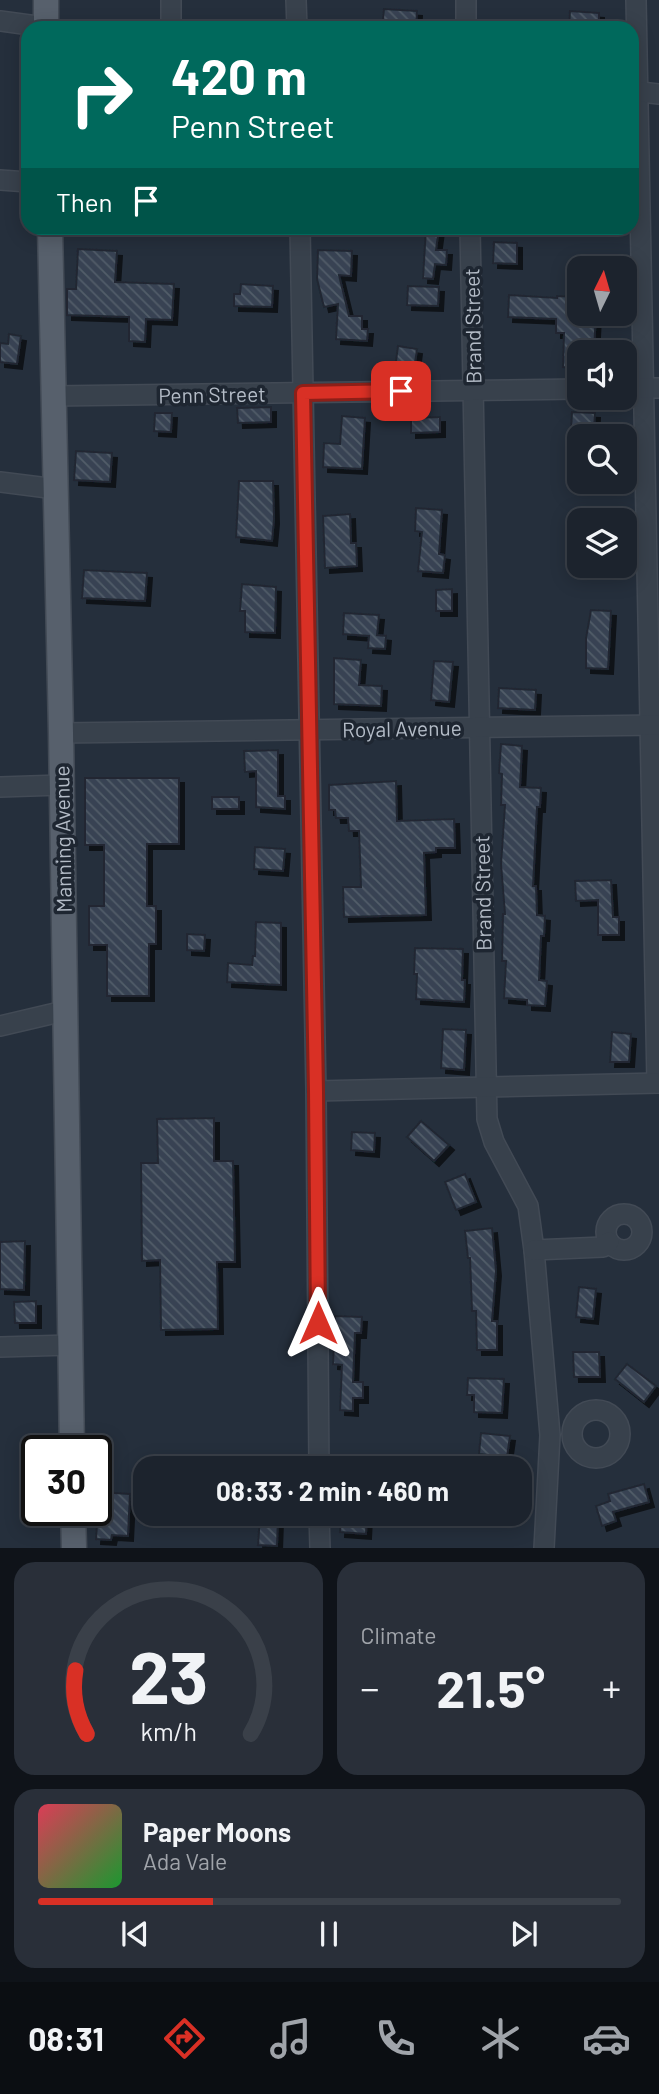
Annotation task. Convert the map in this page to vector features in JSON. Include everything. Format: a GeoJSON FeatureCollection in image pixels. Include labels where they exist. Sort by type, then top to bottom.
{"type":"FeatureCollection","features":[{"type":"Feature","properties":{"kind":"main road"},"geometry":{"type":"LineString","coordinates":[[46,0],[48,21]]}},
{"type":"Feature","properties":{"kind":"main road","name":"Manning Avenue"},"geometry":{"type":"LineString","coordinates":[[50,235],[72,1435]]}},
{"type":"Feature","properties":{"kind":"main road"},"geometry":{"type":"LineString","coordinates":[[73,1526],[74,1548]]}},
{"type":"Feature","properties":{"kind":"street"},"geometry":{"type":"LineString","coordinates":[[171,0],[171,21]]}},
{"type":"Feature","properties":{"kind":"street"},"geometry":{"type":"LineString","coordinates":[[296,0],[297,21]]}},
{"type":"Feature","properties":{"kind":"street"},"geometry":{"type":"LineString","coordinates":[[466,0],[466,21]]}},
{"type":"Feature","properties":{"kind":"street"},"geometry":{"type":"LineString","coordinates":[[636,0],[636,21]]}},
{"type":"Feature","properties":{"kind":"street"},"geometry":{"type":"LineString","coordinates":[[0,21],[21,24]]}},
{"type":"Feature","properties":{"kind":"street"},"geometry":{"type":"LineString","coordinates":[[639,92],[659,94]]}},
{"type":"Feature","properties":{"kind":"street"},"geometry":{"type":"LineString","coordinates":[[0,180],[21,182]]}},
{"type":"Feature","properties":{"kind":"street"},"geometry":{"type":"LineString","coordinates":[[300,235],[316,1091],[319,1456]]}},
{"type":"Feature","properties":{"kind":"street","name":"Brand Street"},"geometry":{"type":"LineString","coordinates":[[470,235],[485,1087],[489,1130],[528,1206],[534,1250],[550,1435],[544,1548]]}},
{"type":"Feature","properties":{"kind":"street"},"geometry":{"type":"LineString","coordinates":[[316,1091],[658,1083],[654,725],[638,235]]}},
{"type":"Feature","properties":{"kind":"street","name":"Penn Street"},"geometry":{"type":"LineString","coordinates":[[54,396],[567,389]]}},
{"type":"Feature","properties":{"kind":"street"},"geometry":{"type":"LineString","coordinates":[[0,482],[56,489]]}},
{"type":"Feature","properties":{"kind":"street","name":"Royal Avenue"},"geometry":{"type":"LineString","coordinates":[[61,733],[654,725]]}},
{"type":"Feature","properties":{"kind":"street"},"geometry":{"type":"LineString","coordinates":[[0,787],[61,785]]}},
{"type":"Feature","properties":{"kind":"street"},"geometry":{"type":"LineString","coordinates":[[0,1026],[64,1011]]}},
{"type":"Feature","properties":{"kind":"street"},"geometry":{"type":"LineString","coordinates":[[534,1250],[603,1247],[609,1242]]}},
{"type":"Feature","properties":{"kind":"street"},"geometry":{"type":"LineString","coordinates":[[0,1347],[70,1345]]}},
{"type":"Feature","properties":{"kind":"street"},"geometry":{"type":"LineString","coordinates":[[550,1435],[571,1434]]}},
{"type":"Feature","properties":{"kind":"street"},"geometry":{"type":"LineString","coordinates":[[319,1526],[320,1548]]}},
{"type":"Feature","properties":{"kind":"building"},"geometry":{"type":"Polygon","coordinates":[[[384,9],[417,11],[416,21],[383,21],[384,9]]]}},
{"type":"Feature","properties":{"kind":"building"},"geometry":{"type":"Polygon","coordinates":[[[570,11],[599,13],[599,21],[569,21],[570,11]]]}},
{"type":"Feature","properties":{"kind":"building"},"geometry":{"type":"Polygon","coordinates":[[[426,235],[438,235],[436,250],[447,250],[446,265],[435,264],[433,279],[423,278],[426,235]]]}},
{"type":"Feature","properties":{"kind":"building"},"geometry":{"type":"Polygon","coordinates":[[[494,242],[517,243],[517,264],[493,263],[494,242]]]}},
{"type":"Feature","properties":{"kind":"building"},"geometry":{"type":"Polygon","coordinates":[[[78,249],[117,251],[115,282],[174,284],[172,320],[146,319],[145,342],[129,341],[129,317],[67,315],[67,289],[76,289],[78,249]]]}},
{"type":"Feature","properties":{"kind":"building"},"geometry":{"type":"Polygon","coordinates":[[[318,250],[352,251],[351,276],[339,275],[349,316],[362,316],[362,329],[368,329],[367,341],[336,339],[338,304],[324,307],[317,279],[318,250]]]}},
{"type":"Feature","properties":{"kind":"building"},"geometry":{"type":"Polygon","coordinates":[[[241,284],[273,286],[272,307],[234,306],[234,294],[240,294],[241,284]]]}},
{"type":"Feature","properties":{"kind":"building"},"geometry":{"type":"Polygon","coordinates":[[[408,286],[439,287],[438,306],[407,305],[408,286]]]}},
{"type":"Feature","properties":{"kind":"building"},"geometry":{"type":"Polygon","coordinates":[[[509,295],[567,296],[567,326],[595,326],[595,340],[567,340],[567,367],[563,367],[564,333],[556,333],[556,319],[508,317],[509,295]]]}},
{"type":"Feature","properties":{"kind":"building"},"geometry":{"type":"Polygon","coordinates":[[[9,334],[21,336],[17,364],[0,362],[0,343],[8,344],[9,334]]]}},
{"type":"Feature","properties":{"kind":"building"},"geometry":{"type":"Polygon","coordinates":[[[398,346],[417,349],[414,371],[395,368],[398,346]]]}},
{"type":"Feature","properties":{"kind":"building"},"geometry":{"type":"Polygon","coordinates":[[[271,407],[271,422],[238,423],[237,408],[271,407]]]}},
{"type":"Feature","properties":{"kind":"building"},"geometry":{"type":"Polygon","coordinates":[[[572,412],[595,413],[594,424],[571,424],[572,412]]]}},
{"type":"Feature","properties":{"kind":"building"},"geometry":{"type":"Polygon","coordinates":[[[155,413],[172,413],[171,432],[154,431],[155,413]]]}},
{"type":"Feature","properties":{"kind":"building"},"geometry":{"type":"Polygon","coordinates":[[[342,416],[365,418],[362,469],[323,467],[324,443],[340,444],[342,416]]]}},
{"type":"Feature","properties":{"kind":"building"},"geometry":{"type":"Polygon","coordinates":[[[440,417],[440,432],[411,433],[411,418],[440,417]]]}},
{"type":"Feature","properties":{"kind":"building"},"geometry":{"type":"Polygon","coordinates":[[[76,451],[112,453],[110,482],[74,480],[76,451]]]}},
{"type":"Feature","properties":{"kind":"building"},"geometry":{"type":"Polygon","coordinates":[[[239,481],[273,481],[272,541],[236,537],[239,481]]]}},
{"type":"Feature","properties":{"kind":"building"},"geometry":{"type":"Polygon","coordinates":[[[416,508],[442,510],[439,554],[445,555],[443,573],[418,571],[422,532],[415,531],[416,508]]]}},
{"type":"Feature","properties":{"kind":"building"},"geometry":{"type":"Polygon","coordinates":[[[350,514],[351,543],[356,543],[357,566],[325,568],[323,516],[350,514]]]}},
{"type":"Feature","properties":{"kind":"building"},"geometry":{"type":"Polygon","coordinates":[[[84,570],[147,573],[145,601],[82,598],[84,570]]]}},
{"type":"Feature","properties":{"kind":"building"},"geometry":{"type":"Polygon","coordinates":[[[242,584],[276,587],[275,633],[245,632],[245,611],[240,611],[242,584]]]}},
{"type":"Feature","properties":{"kind":"building"},"geometry":{"type":"Polygon","coordinates":[[[452,589],[452,611],[436,611],[436,590],[452,589]]]}},
{"type":"Feature","properties":{"kind":"building"},"geometry":{"type":"Polygon","coordinates":[[[591,610],[611,611],[608,669],[586,668],[586,638],[591,610]]]}},
{"type":"Feature","properties":{"kind":"building"},"geometry":{"type":"Polygon","coordinates":[[[344,613],[379,615],[377,635],[386,636],[385,649],[368,648],[369,636],[343,634],[344,613]]]}},
{"type":"Feature","properties":{"kind":"building"},"geometry":{"type":"Polygon","coordinates":[[[334,658],[361,660],[359,685],[382,686],[381,706],[334,704],[334,658]]]}},
{"type":"Feature","properties":{"kind":"building"},"geometry":{"type":"Polygon","coordinates":[[[434,661],[453,662],[449,702],[431,700],[434,661]]]}},
{"type":"Feature","properties":{"kind":"building"},"geometry":{"type":"Polygon","coordinates":[[[499,688],[536,690],[535,710],[498,708],[499,688]]]}},
{"type":"Feature","properties":{"kind":"building"},"geometry":{"type":"Polygon","coordinates":[[[501,744],[522,746],[520,787],[541,788],[540,807],[537,807],[533,886],[536,886],[537,915],[545,916],[544,936],[541,936],[539,980],[547,981],[545,1006],[527,1005],[527,1000],[504,998],[506,961],[502,961],[505,914],[501,864],[505,805],[501,805],[501,744]]]}},
{"type":"Feature","properties":{"kind":"building"},"geometry":{"type":"Polygon","coordinates":[[[278,750],[278,796],[285,796],[285,809],[256,807],[256,771],[245,772],[244,751],[278,750]]]}},
{"type":"Feature","properties":{"kind":"building"},"geometry":{"type":"Polygon","coordinates":[[[85,778],[179,778],[179,844],[147,844],[147,906],[156,906],[156,944],[149,944],[149,996],[107,996],[107,945],[89,945],[89,906],[104,906],[104,845],[85,845],[85,778]]]}},
{"type":"Feature","properties":{"kind":"building"},"geometry":{"type":"Polygon","coordinates":[[[396,781],[397,821],[454,819],[455,848],[436,848],[436,852],[424,853],[426,915],[344,917],[343,887],[361,887],[359,831],[349,831],[348,818],[336,818],[335,810],[329,810],[329,785],[396,781]]]}},
{"type":"Feature","properties":{"kind":"building"},"geometry":{"type":"Polygon","coordinates":[[[212,797],[239,797],[239,809],[212,809],[212,797]]]}},
{"type":"Feature","properties":{"kind":"building"},"geometry":{"type":"Polygon","coordinates":[[[255,847],[285,849],[283,871],[254,869],[255,847]]]}},
{"type":"Feature","properties":{"kind":"building"},"geometry":{"type":"Polygon","coordinates":[[[611,880],[613,917],[619,917],[619,935],[598,935],[598,900],[576,901],[575,881],[611,880]]]}},
{"type":"Feature","properties":{"kind":"building"},"geometry":{"type":"Polygon","coordinates":[[[256,922],[281,923],[281,985],[227,982],[228,963],[252,965],[255,956],[256,922]]]}},
{"type":"Feature","properties":{"kind":"building"},"geometry":{"type":"Polygon","coordinates":[[[187,934],[205,935],[204,951],[187,950],[187,934]]]}},
{"type":"Feature","properties":{"kind":"building"},"geometry":{"type":"Polygon","coordinates":[[[415,948],[463,949],[464,1002],[416,999],[415,948]]]}},
{"type":"Feature","properties":{"kind":"building"},"geometry":{"type":"Polygon","coordinates":[[[443,1029],[466,1030],[464,1070],[441,1068],[443,1029]]]}},
{"type":"Feature","properties":{"kind":"building"},"geometry":{"type":"Polygon","coordinates":[[[612,1032],[631,1034],[629,1062],[610,1062],[612,1032]]]}},
{"type":"Feature","properties":{"kind":"building"},"geometry":{"type":"Polygon","coordinates":[[[214,1118],[214,1161],[233,1161],[235,1262],[217,1262],[218,1329],[161,1330],[160,1260],[142,1261],[141,1163],[158,1163],[157,1119],[214,1118]]]}},
{"type":"Feature","properties":{"kind":"building"},"geometry":{"type":"Polygon","coordinates":[[[421,1121],[449,1145],[434,1161],[407,1137],[421,1121]]]}},
{"type":"Feature","properties":{"kind":"building"},"geometry":{"type":"Polygon","coordinates":[[[352,1132],[375,1133],[374,1152],[351,1150],[352,1132]]]}},
{"type":"Feature","properties":{"kind":"building"},"geometry":{"type":"Polygon","coordinates":[[[465,1174],[476,1202],[456,1210],[445,1182],[465,1174]]]}},
{"type":"Feature","properties":{"kind":"building"},"geometry":{"type":"Polygon","coordinates":[[[492,1228],[496,1271],[492,1321],[497,1321],[497,1350],[477,1350],[476,1311],[472,1311],[470,1258],[465,1231],[492,1228]]]}},
{"type":"Feature","properties":{"kind":"building"},"geometry":{"type":"Polygon","coordinates":[[[25,1241],[24,1290],[0,1289],[0,1242],[25,1241]]]}},
{"type":"Feature","properties":{"kind":"building"},"geometry":{"type":"Polygon","coordinates":[[[579,1287],[596,1289],[593,1319],[576,1317],[579,1287]]]}},
{"type":"Feature","properties":{"kind":"building"},"geometry":{"type":"Polygon","coordinates":[[[36,1301],[36,1323],[15,1323],[14,1302],[36,1301]]]}},
{"type":"Feature","properties":{"kind":"building"},"geometry":{"type":"Polygon","coordinates":[[[335,1316],[362,1317],[361,1333],[355,1333],[353,1382],[363,1382],[363,1398],[353,1398],[353,1411],[340,1410],[342,1365],[333,1364],[335,1316]]]}},
{"type":"Feature","properties":{"kind":"building"},"geometry":{"type":"Polygon","coordinates":[[[573,1352],[599,1352],[600,1377],[574,1377],[573,1352]]]}},
{"type":"Feature","properties":{"kind":"building"},"geometry":{"type":"Polygon","coordinates":[[[627,1364],[656,1386],[644,1402],[615,1379],[627,1364]]]}},
{"type":"Feature","properties":{"kind":"building"},"geometry":{"type":"Polygon","coordinates":[[[468,1378],[504,1379],[502,1413],[474,1412],[474,1395],[467,1395],[468,1378]]]}},
{"type":"Feature","properties":{"kind":"building"},"geometry":{"type":"Polygon","coordinates":[[[481,1433],[510,1436],[507,1456],[479,1454],[481,1433]]]}},
{"type":"Feature","properties":{"kind":"building"},"geometry":{"type":"Polygon","coordinates":[[[644,1484],[649,1502],[613,1512],[616,1521],[602,1526],[596,1506],[610,1501],[608,1494],[644,1484]]]}},
{"type":"Feature","properties":{"kind":"building"},"geometry":{"type":"Polygon","coordinates":[[[112,1493],[130,1494],[128,1536],[112,1535],[111,1540],[96,1539],[97,1526],[112,1526],[112,1493]]]}},
{"type":"Feature","properties":{"kind":"building"},"geometry":{"type":"Polygon","coordinates":[[[259,1526],[278,1526],[277,1546],[258,1545],[259,1526]]]}},
{"type":"Feature","properties":{"kind":"building"},"geometry":{"type":"Polygon","coordinates":[[[340,1526],[366,1526],[366,1534],[340,1532],[340,1526]]]}},
{"type":"Feature","properties":{"kind":"route"},"geometry":{"type":"LineString","coordinates":[[318,1323],[303,393],[401,391]]}}]}
